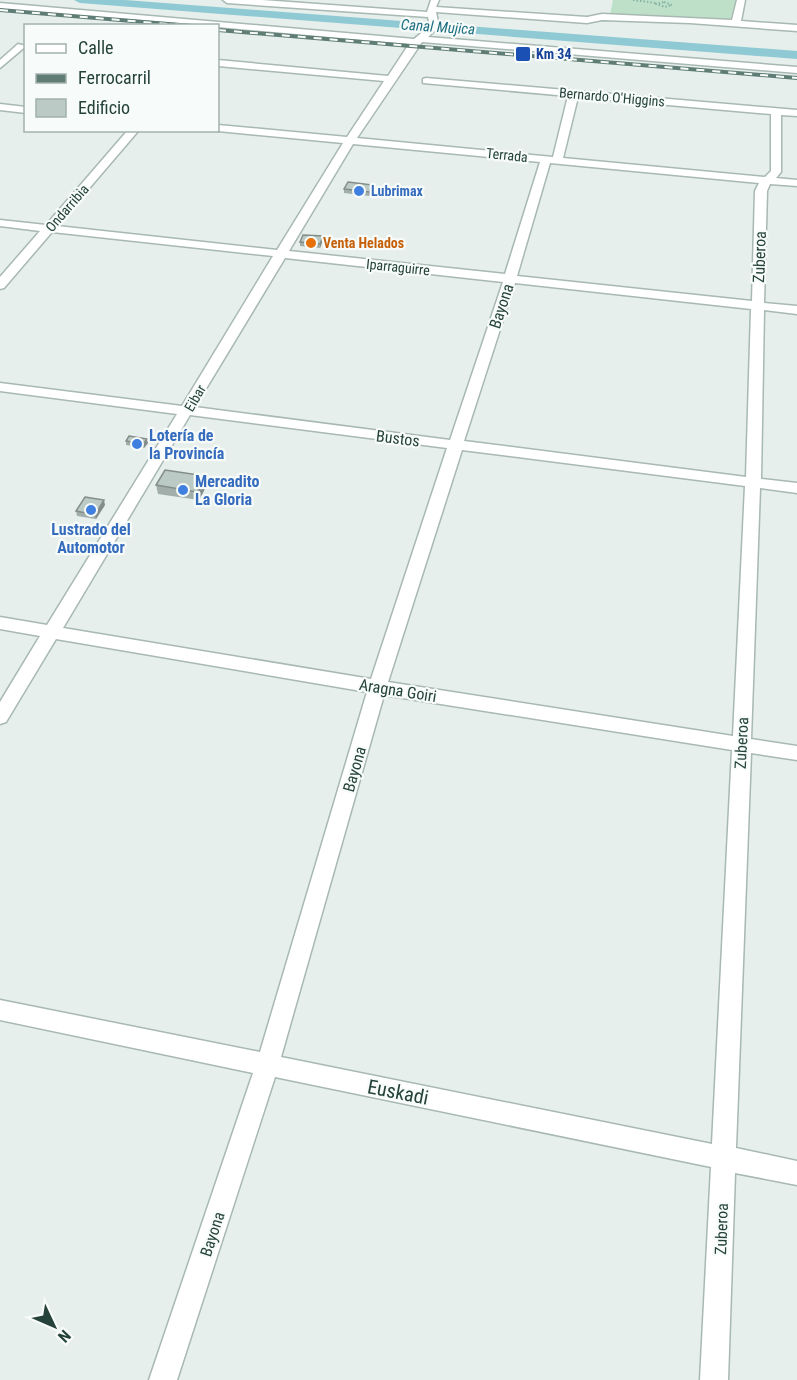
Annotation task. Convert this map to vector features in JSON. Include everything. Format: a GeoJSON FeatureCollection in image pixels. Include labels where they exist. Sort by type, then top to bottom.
{"type":"FeatureCollection","features":[{"type":"Feature","properties":{"kind":"street"},"geometry":{"type":"LineString","coordinates":[[227,0],[433,16],[587,20],[603,13],[797,28]]}},
{"type":"Feature","properties":{"kind":"street"},"geometry":{"type":"LineString","coordinates":[[736,23],[741,0]]}},
{"type":"Feature","properties":{"kind":"street"},"geometry":{"type":"LineString","coordinates":[[0,6],[797,70]]}},
{"type":"Feature","properties":{"kind":"street"},"geometry":{"type":"LineString","coordinates":[[417,40],[433,16]]}},
{"type":"Feature","properties":{"kind":"street","name":"Eibar"},"geometry":{"type":"LineString","coordinates":[[0,717],[50,631],[188,411],[279,255],[350,140],[417,40]]}},
{"type":"Feature","properties":{"kind":"street"},"geometry":{"type":"LineString","coordinates":[[0,65],[19,46]]}},
{"type":"Feature","properties":{"kind":"street"},"geometry":{"type":"LineString","coordinates":[[219,63],[391,78]]}},
{"type":"Feature","properties":{"kind":"street","name":"Bernardo O'Higgins"},"geometry":{"type":"LineString","coordinates":[[426,81],[797,113]]}},
{"type":"Feature","properties":{"kind":"street","name":"Bayona"},"geometry":{"type":"LineString","coordinates":[[163,1380],[267,1066],[377,687],[510,279],[574,94]]}},
{"type":"Feature","properties":{"kind":"street"},"geometry":{"type":"LineString","coordinates":[[0,107],[24,110]]}},
{"type":"Feature","properties":{"kind":"street","name":"Zuberoa"},"geometry":{"type":"LineString","coordinates":[[714,1380],[753,482],[761,191],[776,172],[776,112]]}},
{"type":"Feature","properties":{"kind":"street","name":"Terrada"},"geometry":{"type":"LineString","coordinates":[[219,128],[797,183]]}},
{"type":"Feature","properties":{"kind":"street","name":"Ondarribia"},"geometry":{"type":"LineString","coordinates":[[0,285],[132,132]]}},
{"type":"Feature","properties":{"kind":"street","name":"Iparraguirre"},"geometry":{"type":"LineString","coordinates":[[0,223],[797,310]]}},
{"type":"Feature","properties":{"kind":"street","name":"Bustos"},"geometry":{"type":"LineString","coordinates":[[0,387],[797,488]]}},
{"type":"Feature","properties":{"kind":"street","name":"Aragna Goiri"},"geometry":{"type":"LineString","coordinates":[[0,623],[377,687],[797,753]]}},
{"type":"Feature","properties":{"kind":"street","name":"Euskadi"},"geometry":{"type":"LineString","coordinates":[[0,1010],[797,1173]]}},
{"type":"Feature","properties":{"kind":"path"},"geometry":{"type":"LineString","coordinates":[[633,0],[657,3]]}},
{"type":"Feature","properties":{"kind":"green space"},"geometry":{"type":"Polygon","coordinates":[[[613,0],[736,0],[730,21],[610,15],[613,0]]]}},
{"type":"Feature","properties":{"kind":"building"},"geometry":{"type":"Polygon","coordinates":[[[348,182],[373,185],[369,192],[344,189],[348,182]]]}},
{"type":"Feature","properties":{"kind":"building"},"geometry":{"type":"Polygon","coordinates":[[[303,235],[323,236],[320,244],[300,242],[303,235]]]}},
{"type":"Feature","properties":{"kind":"building"},"geometry":{"type":"Polygon","coordinates":[[[129,436],[147,439],[143,444],[126,441],[129,436]]]}},
{"type":"Feature","properties":{"kind":"building"},"geometry":{"type":"Polygon","coordinates":[[[165,470],[206,476],[197,492],[156,485],[165,470]]]}},
{"type":"Feature","properties":{"kind":"building"},"geometry":{"type":"Polygon","coordinates":[[[85,497],[104,500],[95,515],[76,511],[85,497]]]}},
{"type":"Feature","properties":{"kind":"waterway","name":"Canal Mujica"},"geometry":{"type":"LineString","coordinates":[[80,0],[797,55]]}},
{"type":"Feature","properties":{"kind":"railway"},"geometry":{"type":"LineString","coordinates":[[0,10],[168,24]]}},
{"type":"Feature","properties":{"kind":"railway"},"geometry":{"type":"LineString","coordinates":[[219,30],[797,78]]}},
{"type":"Feature","properties":{"kind":"place","name":"Km 34"},"geometry":{"type":"Point","coordinates":[523,54]}},
{"type":"Feature","properties":{"kind":"place","name":"Lubrimax"},"geometry":{"type":"Point","coordinates":[359,191]}},
{"type":"Feature","properties":{"kind":"place","name":"Venta Helados"},"geometry":{"type":"Point","coordinates":[311,243]}},
{"type":"Feature","properties":{"kind":"place","name":"Lotería de la Provincía"},"geometry":{"type":"Point","coordinates":[137,444]}},
{"type":"Feature","properties":{"kind":"place","name":"Mercadito La Gloria"},"geometry":{"type":"Point","coordinates":[183,490]}},
{"type":"Feature","properties":{"kind":"place","name":"Lustrado del Automotor"},"geometry":{"type":"Point","coordinates":[91,510]}}]}
